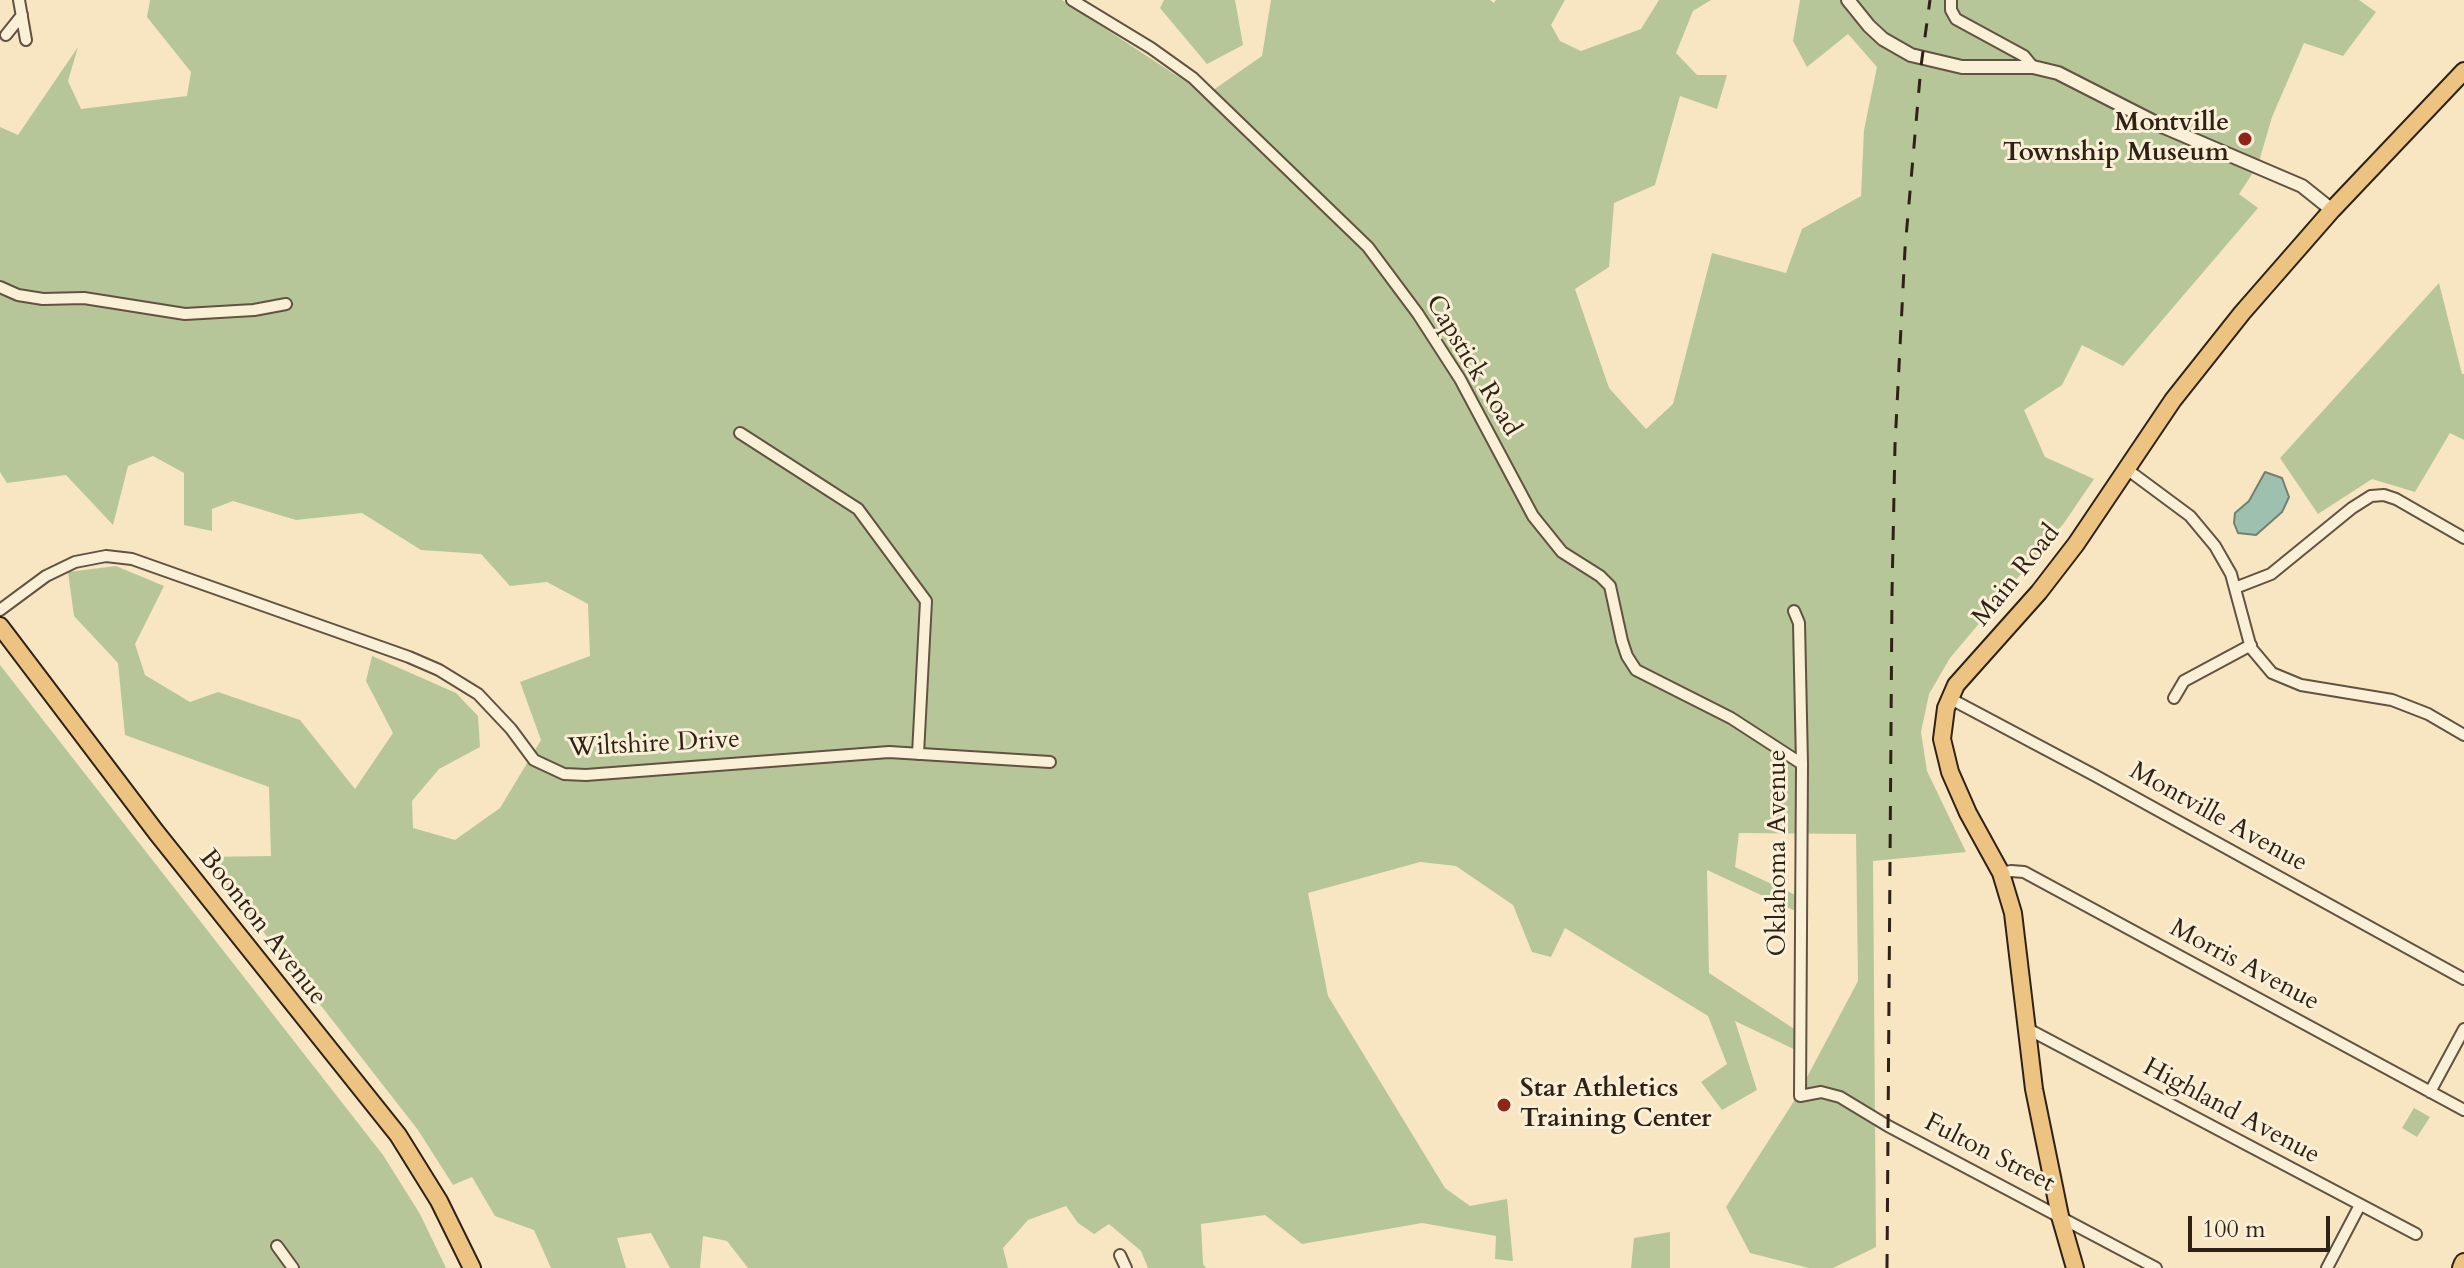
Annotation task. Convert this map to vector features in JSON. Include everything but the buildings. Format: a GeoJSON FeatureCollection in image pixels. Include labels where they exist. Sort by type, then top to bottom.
{"type":"FeatureCollection","features":[{"type":"Feature","properties":{"kind":"main road","name":"Main Road"},"geometry":{"type":"LineString","coordinates":[[2075,1268],[2044,1146],[2013,913],[2001,873],[1968,813],[1950,772],[1942,730],[1949,698],[1956,685],[2039,592],[2128,470],[2173,400],[2242,313],[2332,210],[2464,71]]}},
{"type":"Feature","properties":{"kind":"main road","name":"Boonton Avenue"},"geometry":{"type":"LineString","coordinates":[[0,626],[137,809],[398,1135],[439,1201],[472,1268]]}},
{"type":"Feature","properties":{"kind":"street"},"geometry":{"type":"LineString","coordinates":[[19,0],[26,40]]}},
{"type":"Feature","properties":{"kind":"street","name":"Capstick Road"},"geometry":{"type":"LineString","coordinates":[[1072,0],[1151,48],[1193,78],[1368,247],[1418,314],[1460,379],[1533,516],[1562,552],[1610,586],[1625,649],[1636,670],[1731,718],[1802,764]]}},
{"type":"Feature","properties":{"kind":"street"},"geometry":{"type":"LineString","coordinates":[[1848,0],[1883,39],[1911,55],[1962,67],[2033,67],[2058,73],[2164,127],[2288,179],[2332,210]]}},
{"type":"Feature","properties":{"kind":"street"},"geometry":{"type":"LineString","coordinates":[[1951,0],[1951,10],[1956,19],[2024,56],[2033,67]]}},
{"type":"Feature","properties":{"kind":"street"},"geometry":{"type":"LineString","coordinates":[[6,35],[22,15]]}},
{"type":"Feature","properties":{"kind":"street"},"geometry":{"type":"LineString","coordinates":[[0,287],[18,295],[43,299],[84,298],[185,314],[254,310],[286,304]]}},
{"type":"Feature","properties":{"kind":"street"},"geometry":{"type":"LineString","coordinates":[[740,433],[858,509],[926,601],[918,754]]}},
{"type":"Feature","properties":{"kind":"street"},"geometry":{"type":"LineString","coordinates":[[2128,470],[2170,499],[2204,530],[2225,563],[2251,645],[2267,668],[2283,679],[2392,700],[2428,714],[2464,735]]}},
{"type":"Feature","properties":{"kind":"street"},"geometry":{"type":"LineString","coordinates":[[2235,588],[2271,574],[2371,496],[2384,495],[2396,499],[2464,538]]}},
{"type":"Feature","properties":{"kind":"street","name":"Wiltshire Drive"},"geometry":{"type":"LineString","coordinates":[[0,610],[63,567],[106,556],[132,559],[439,670],[478,694],[511,729],[534,760],[564,774],[586,775],[874,753],[1050,762]]}},
{"type":"Feature","properties":{"kind":"street","name":"Oklahoma Avenue"},"geometry":{"type":"LineString","coordinates":[[1794,611],[1799,623],[1802,764],[1800,1096]]}},
{"type":"Feature","properties":{"kind":"street"},"geometry":{"type":"LineString","coordinates":[[2174,698],[2184,681],[2251,645]]}},
{"type":"Feature","properties":{"kind":"street","name":"Montville Avenue"},"geometry":{"type":"LineString","coordinates":[[1949,698],[2464,979]]}},
{"type":"Feature","properties":{"kind":"street","name":"Morris Avenue"},"geometry":{"type":"LineString","coordinates":[[2001,873],[2024,872],[2464,1110]]}},
{"type":"Feature","properties":{"kind":"street","name":"Highland Avenue"},"geometry":{"type":"LineString","coordinates":[[2026,1028],[2416,1234]]}},
{"type":"Feature","properties":{"kind":"street"},"geometry":{"type":"LineString","coordinates":[[2430,1092],[2464,1029]]}},
{"type":"Feature","properties":{"kind":"street","name":"Fulton Street"},"geometry":{"type":"LineString","coordinates":[[1800,1096],[1821,1092],[1840,1097],[1888,1126],[2156,1268]]}},
{"type":"Feature","properties":{"kind":"street"},"geometry":{"type":"LineString","coordinates":[[2327,1268],[2360,1205]]}},
{"type":"Feature","properties":{"kind":"street"},"geometry":{"type":"LineString","coordinates":[[277,1246],[293,1268]]}},
{"type":"Feature","properties":{"kind":"street"},"geometry":{"type":"LineString","coordinates":[[1120,1255],[1126,1268]]}},
{"type":"Feature","properties":{"kind":"shaded area"},"geometry":{"type":"Polygon","coordinates":[[[150,0],[1062,0],[1206,95],[1262,56],[1271,0],[1490,0],[1494,3],[1496,0],[1565,0],[1551,25],[1560,41],[1581,51],[1641,29],[1659,0],[1711,0],[1693,11],[1676,53],[1697,75],[1727,75],[1717,109],[1680,96],[1655,185],[1614,203],[1609,267],[1575,289],[1609,388],[1646,429],[1673,404],[1712,253],[1786,273],[1802,229],[1861,196],[1864,130],[1877,67],[1848,34],[1807,67],[1793,41],[1800,0],[2359,0],[2376,12],[2343,56],[2304,43],[2272,117],[2258,165],[2239,194],[2258,208],[2123,366],[2082,345],[2062,385],[2024,410],[2045,457],[2094,479],[2064,523],[1950,658],[1929,694],[1921,732],[1927,771],[1966,852],[1873,861],[1876,1247],[1833,1268],[1809,1268],[1750,1253],[1726,1207],[1796,1098],[1858,981],[1856,834],[1739,833],[1735,867],[1802,898],[1802,914],[1707,870],[1709,973],[1802,1034],[1802,1053],[1735,1021],[1757,1090],[1722,1110],[1701,1082],[1727,1064],[1708,1016],[1565,928],[1551,957],[1532,952],[1513,905],[1456,866],[1420,862],[1308,893],[1328,996],[1445,1188],[1470,1206],[1507,1199],[1513,1261],[1495,1259],[1496,1236],[1422,1223],[1302,1244],[1265,1215],[1201,1224],[1203,1264],[1206,1268],[1148,1268],[1141,1251],[1109,1224],[1094,1234],[1078,1223],[1066,1206],[1028,1220],[1003,1248],[1008,1268],[748,1268],[727,1241],[703,1236],[700,1268],[670,1268],[651,1233],[617,1238],[626,1268],[551,1268],[534,1230],[495,1216],[472,1177],[453,1185],[418,1130],[205,857],[271,856],[269,787],[125,735],[118,663],[74,616],[68,572],[116,566],[164,586],[135,644],[145,675],[190,702],[218,692],[300,720],[355,789],[393,733],[366,681],[372,656],[456,693],[478,716],[480,747],[439,769],[412,801],[413,828],[455,840],[500,808],[541,740],[520,682],[590,656],[588,604],[547,582],[510,586],[481,554],[421,550],[362,513],[296,520],[233,501],[212,509],[212,531],[184,525],[184,473],[153,456],[128,466],[113,525],[66,475],[7,483],[0,472],[0,127],[18,135],[78,47],[68,81],[81,109],[187,96],[191,72],[147,17],[150,0]]]}},
{"type":"Feature","properties":{"kind":"shaded area"},"geometry":{"type":"Polygon","coordinates":[[[1164,0],[1235,0],[1243,45],[1207,64],[1160,8],[1164,0]]]}},
{"type":"Feature","properties":{"kind":"shaded area"},"geometry":{"type":"Polygon","coordinates":[[[2439,283],[2464,374],[2464,440],[2450,433],[2415,492],[2372,479],[2318,514],[2280,458],[2439,283]]]}},
{"type":"Feature","properties":{"kind":"shaded area"},"geometry":{"type":"Polygon","coordinates":[[[2265,472],[2282,478],[2289,497],[2282,512],[2256,535],[2238,533],[2234,523],[2235,513],[2249,501],[2265,472]]]}},
{"type":"Feature","properties":{"kind":"shaded area"},"geometry":{"type":"Polygon","coordinates":[[[0,665],[383,1155],[420,1214],[446,1268],[0,1268],[0,665]]]}},
{"type":"Feature","properties":{"kind":"shaded area"},"geometry":{"type":"Polygon","coordinates":[[[2414,1108],[2430,1117],[2417,1137],[2402,1128],[2414,1108]]]}},
{"type":"Feature","properties":{"kind":"shaded area"},"geometry":{"type":"Polygon","coordinates":[[[1670,1232],[1670,1268],[1631,1268],[1634,1238],[1670,1232]]]}},
{"type":"Feature","properties":{"kind":"railway"},"geometry":{"type":"LineString","coordinates":[[1887,1268],[1895,445],[1905,249],[1930,0]]}},
{"type":"Feature","properties":{"kind":"place","name":"Montville Township Museum"},"geometry":{"type":"Point","coordinates":[2245,139]}},
{"type":"Feature","properties":{"kind":"place","name":"Star Athletics Training Center"},"geometry":{"type":"Point","coordinates":[1504,1105]}}]}
